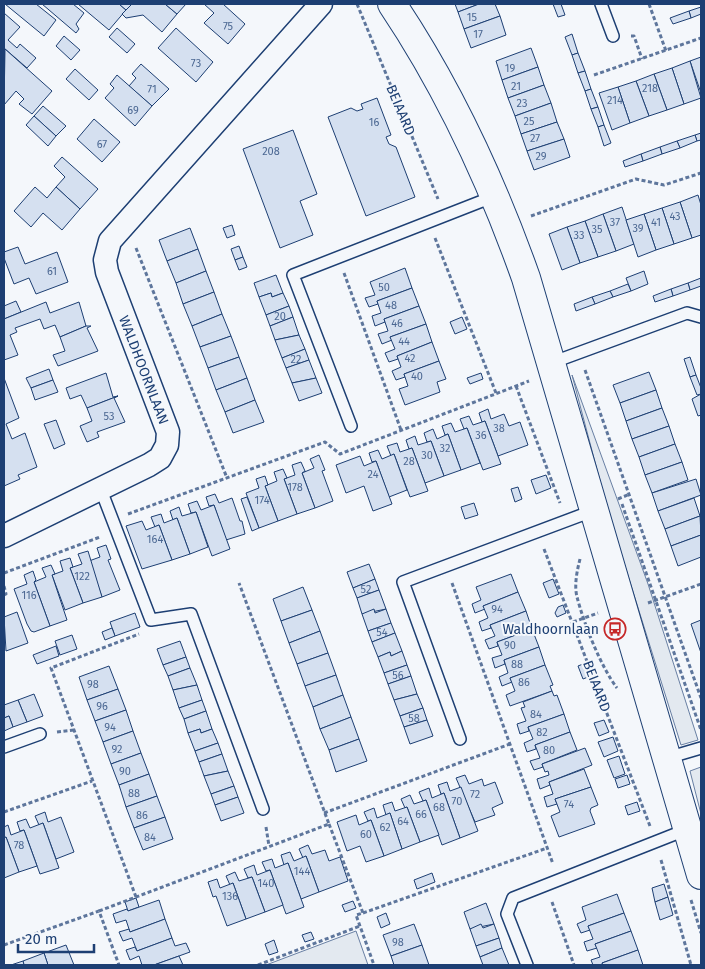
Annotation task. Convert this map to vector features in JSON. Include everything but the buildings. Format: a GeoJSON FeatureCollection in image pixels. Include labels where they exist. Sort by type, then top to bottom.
{"type":"FeatureCollection","features":[{"type":"Feature","properties":{"kind":"street","name":"WALDHOORNLAAN"},"geometry":{"type":"LineString","coordinates":[[4,536],[101,490],[160,458],[167,445],[168,432],[107,272],[105,260],[110,242],[321,4]]}},
{"type":"Feature","properties":{"kind":"street"},"geometry":{"type":"LineString","coordinates":[[392,4],[438,79],[495,196],[526,278],[701,875]]}},
{"type":"Feature","properties":{"kind":"lane"},"geometry":{"type":"LineString","coordinates":[[601,4],[613,36]]}},
{"type":"Feature","properties":{"kind":"lane"},"geometry":{"type":"LineString","coordinates":[[351,426],[293,274],[495,196]]}},
{"type":"Feature","properties":{"kind":"lane"},"geometry":{"type":"LineString","coordinates":[[551,366],[687,313],[701,318]]}},
{"type":"Feature","properties":{"kind":"lane"},"geometry":{"type":"LineString","coordinates":[[101,490],[151,620],[191,614],[264,809]]}},
{"type":"Feature","properties":{"kind":"lane"},"geometry":{"type":"LineString","coordinates":[[460,739],[402,582],[595,510]]}},
{"type":"Feature","properties":{"kind":"lane"},"geometry":{"type":"LineString","coordinates":[[4,747],[40,734]]}},
{"type":"Feature","properties":{"kind":"lane"},"geometry":{"type":"LineString","coordinates":[[667,758],[701,748]]}},
{"type":"Feature","properties":{"kind":"lane"},"geometry":{"type":"LineString","coordinates":[[527,965],[508,914],[513,898],[688,829]]}},
{"type":"Feature","properties":{"kind":"path","name":"BEIAARD"},"geometry":{"type":"LineString","coordinates":[[357,4],[445,216]]}},
{"type":"Feature","properties":{"kind":"path"},"geometry":{"type":"LineString","coordinates":[[649,4],[666,51]]}},
{"type":"Feature","properties":{"kind":"path"},"geometry":{"type":"LineString","coordinates":[[594,75],[701,38]]}},
{"type":"Feature","properties":{"kind":"path"},"geometry":{"type":"LineString","coordinates":[[522,219],[636,179],[664,185],[701,173]]}},
{"type":"Feature","properties":{"kind":"path"},"geometry":{"type":"LineString","coordinates":[[126,222],[227,478]]}},
{"type":"Feature","properties":{"kind":"path"},"geometry":{"type":"LineString","coordinates":[[428,222],[496,393]]}},
{"type":"Feature","properties":{"kind":"path"},"geometry":{"type":"LineString","coordinates":[[338,257],[400,430]]}},
{"type":"Feature","properties":{"kind":"path"},"geometry":{"type":"LineString","coordinates":[[4,573],[227,478],[325,442],[340,454],[516,386],[551,366],[583,365],[701,698]]}},
{"type":"Feature","properties":{"kind":"path"},"geometry":{"type":"LineString","coordinates":[[516,386],[566,520]]}},
{"type":"Feature","properties":{"kind":"path"},"geometry":{"type":"LineString","coordinates":[[617,489],[701,730]]}},
{"type":"Feature","properties":{"kind":"path"},"geometry":{"type":"LineString","coordinates":[[620,498],[630,494]]}},
{"type":"Feature","properties":{"kind":"path","name":"BEIAARD"},"geometry":{"type":"LineString","coordinates":[[538,531],[656,842],[691,965]]}},
{"type":"Feature","properties":{"kind":"path"},"geometry":{"type":"LineString","coordinates":[[446,566],[558,880]]}},
{"type":"Feature","properties":{"kind":"path"},"geometry":{"type":"LineString","coordinates":[[656,600],[701,584]]}},
{"type":"Feature","properties":{"kind":"path"},"geometry":{"type":"LineString","coordinates":[[4,586],[6,594],[4,595]]}},
{"type":"Feature","properties":{"kind":"path"},"geometry":{"type":"LineString","coordinates":[[572,622],[605,611]]}},
{"type":"Feature","properties":{"kind":"path"},"geometry":{"type":"LineString","coordinates":[[136,897],[51,668],[153,629],[163,618]]}},
{"type":"Feature","properties":{"kind":"path"},"geometry":{"type":"LineString","coordinates":[[324,813],[510,744]]}},
{"type":"Feature","properties":{"kind":"path"},"geometry":{"type":"LineString","coordinates":[[4,812],[92,781]]}},
{"type":"Feature","properties":{"kind":"path"},"geometry":{"type":"LineString","coordinates":[[329,824],[363,913]]}},
{"type":"Feature","properties":{"kind":"path"},"geometry":{"type":"LineString","coordinates":[[374,965],[356,915],[547,848]]}},
{"type":"Feature","properties":{"kind":"path"},"geometry":{"type":"LineString","coordinates":[[546,885],[574,965]]}},
{"type":"Feature","properties":{"kind":"path"},"geometry":{"type":"LineString","coordinates":[[4,945],[99,911],[119,965]]}},
{"type":"Feature","properties":{"kind":"path"},"geometry":{"type":"LineString","coordinates":[[258,965],[360,926]]}},
{"type":"Feature","properties":{"kind":"shaded area"},"geometry":{"type":"Polygon","coordinates":[[[572,375],[648,584],[698,740],[681,745],[609,515],[572,375]]]}},
{"type":"Feature","properties":{"kind":"shaded area"},"geometry":{"type":"Polygon","coordinates":[[[701,767],[701,814],[690,771],[701,767]]]}},
{"type":"Feature","properties":{"kind":"shaded area"},"geometry":{"type":"Polygon","coordinates":[[[356,931],[368,965],[266,965],[356,931]]]}},
{"type":"Feature","properties":{"kind":"place","name":"Waldhoornlaan"},"geometry":{"type":"Point","coordinates":[615,629]}}]}
